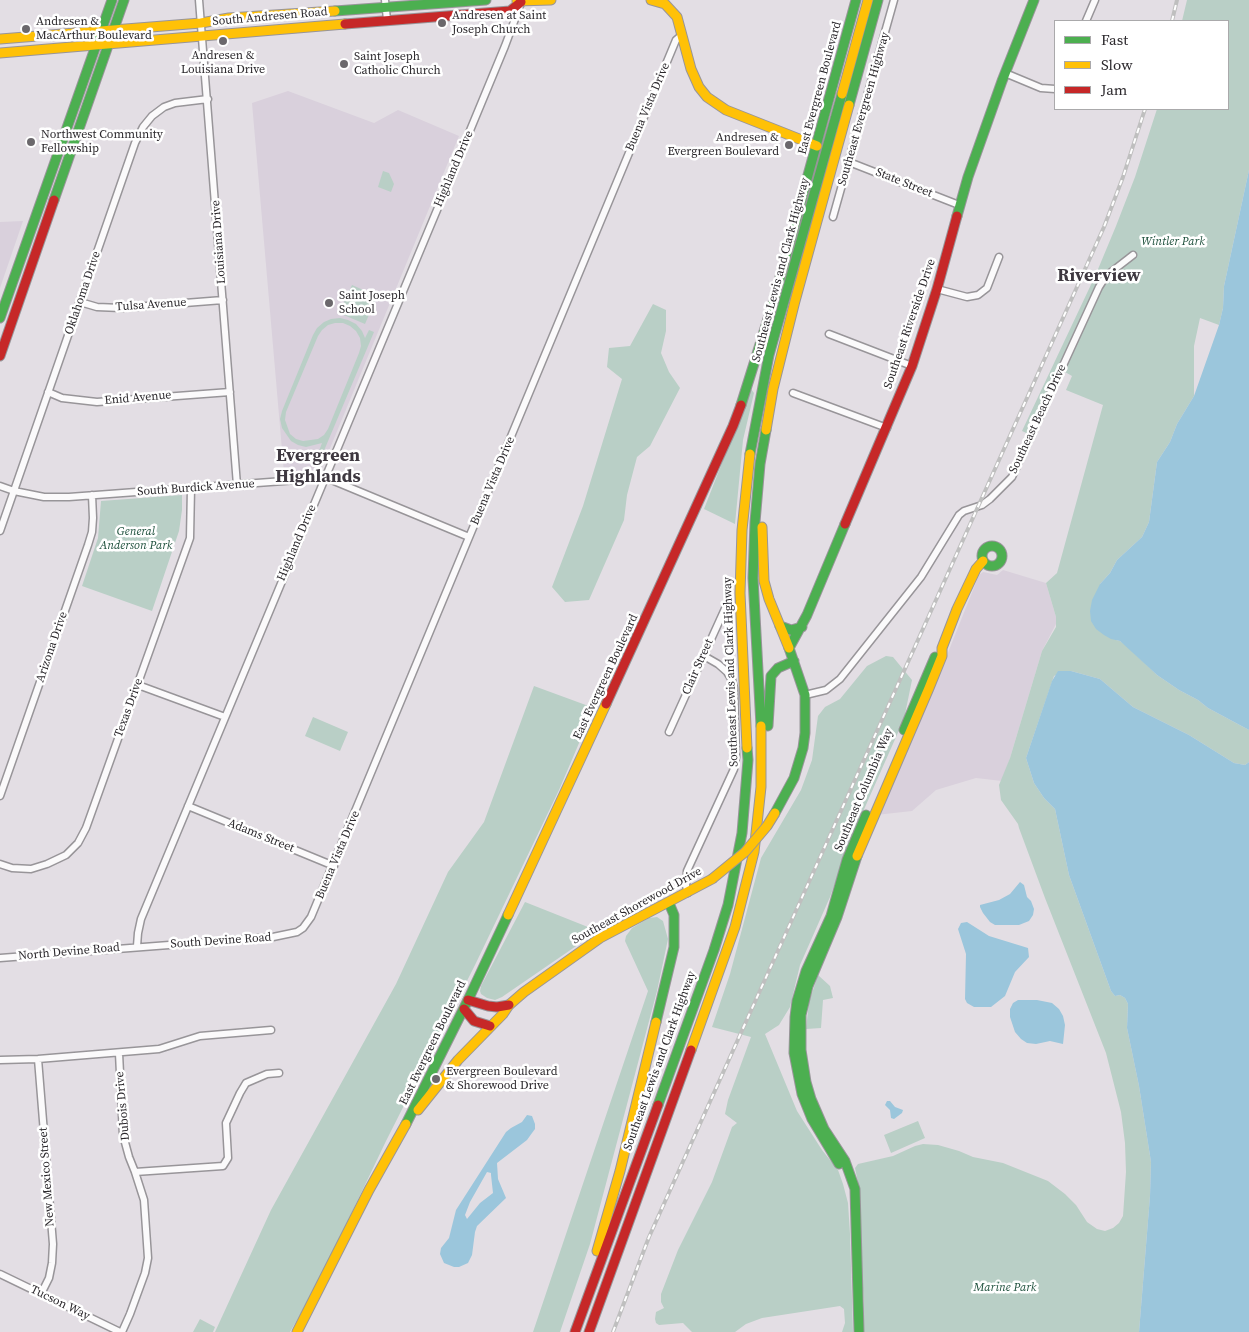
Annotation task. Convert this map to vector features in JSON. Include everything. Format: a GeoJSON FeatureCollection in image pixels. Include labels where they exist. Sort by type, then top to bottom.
{"type":"FeatureCollection","features":[{"type":"Feature","properties":{"kind":"main road"},"geometry":{"type":"LineString","coordinates":[[0,318],[112,0]]}},
{"type":"Feature","properties":{"kind":"main road"},"geometry":{"type":"LineString","coordinates":[[0,356],[124,0]]}},
{"type":"Feature","properties":{"kind":"main road","name":"South Andresen Road"},"geometry":{"type":"LineString","coordinates":[[0,39],[202,23],[229,18],[386,4],[486,0]]}},
{"type":"Feature","properties":{"kind":"main road","name":"South Andresen Road"},"geometry":{"type":"LineString","coordinates":[[0,53],[510,11],[518,1],[551,0]]}},
{"type":"Feature","properties":{"kind":"main road"},"geometry":{"type":"LineString","coordinates":[[651,0],[665,4],[677,17],[691,69],[699,87],[707,98],[726,110],[817,146]]}},
{"type":"Feature","properties":{"kind":"main road","name":"East Evergreen Boulevard"},"geometry":{"type":"LineString","coordinates":[[297,1332],[369,1190],[408,1121],[466,1005],[611,695],[733,426],[758,354],[856,0]]}},
{"type":"Feature","properties":{"kind":"main road","name":"Southeast Lewis and Clark Highway"},"geometry":{"type":"LineString","coordinates":[[575,1332],[714,950],[728,906],[742,833],[748,760],[740,593],[742,530],[751,444],[769,355],[868,0]]}},
{"type":"Feature","properties":{"kind":"main road","name":"Southeast Lewis and Clark Highway"},"geometry":{"type":"LineString","coordinates":[[588,1332],[735,927],[754,852],[761,787],[761,716],[753,578],[760,464],[773,389],[795,301],[878,0]]}},
{"type":"Feature","properties":{"kind":"main road","name":"Southeast Riverside Drive"},"geometry":{"type":"LineString","coordinates":[[790,648],[802,627],[912,366],[937,289],[959,205],[1005,73],[1034,0]]}},
{"type":"Feature","properties":{"kind":"main road","name":"Southeast Shorewood Drive"},"geometry":{"type":"LineString","coordinates":[[408,1121],[458,1060],[503,1014],[509,1005],[553,970],[593,943],[640,916],[669,903],[712,879],[745,852],[767,826],[794,778],[803,748],[806,720],[805,695],[790,648],[769,599],[764,581],[762,556],[763,491],[760,464]]}},
{"type":"Feature","properties":{"kind":"main road","name":"Southeast Columbia Way"},"geometry":{"type":"LineString","coordinates":[[859,1332],[855,1189],[845,1161],[824,1129],[811,1099],[801,1050],[801,1015],[808,986],[837,917],[858,850],[929,688],[942,656],[942,648],[973,574],[983,560]]}},
{"type":"Feature","properties":{"kind":"main road"},"geometry":{"type":"LineString","coordinates":[[780,626],[791,630],[802,627]]}},
{"type":"Feature","properties":{"kind":"main road"},"geometry":{"type":"LineString","coordinates":[[761,787],[768,737],[770,676],[778,668],[794,660]]}},
{"type":"Feature","properties":{"kind":"main road"},"geometry":{"type":"LineString","coordinates":[[575,1332],[620,1171],[670,967],[675,929],[674,915],[669,903]]}},
{"type":"Feature","properties":{"kind":"main road"},"geometry":{"type":"LineString","coordinates":[[490,1026],[474,1021],[466,1005],[497,1007],[509,1005]]}},
{"type":"Feature","properties":{"kind":"street","name":"Louisiana Drive"},"geometry":{"type":"LineString","coordinates":[[199,0],[237,485]]}},
{"type":"Feature","properties":{"kind":"street","name":"Southeast Evergreen Highway"},"geometry":{"type":"LineString","coordinates":[[833,217],[894,0]]}},
{"type":"Feature","properties":{"kind":"street"},"geometry":{"type":"LineString","coordinates":[[1086,20],[1095,0]]}},
{"type":"Feature","properties":{"kind":"street","name":"Highland Drive"},"geometry":{"type":"LineString","coordinates":[[138,946],[141,919],[506,46],[518,1]]}},
{"type":"Feature","properties":{"kind":"street"},"geometry":{"type":"LineString","coordinates":[[386,4],[387,20]]}},
{"type":"Feature","properties":{"kind":"street","name":"Buena Vista Drive"},"geometry":{"type":"LineString","coordinates":[[303,928],[311,917],[334,866],[676,40],[682,35]]}},
{"type":"Feature","properties":{"kind":"street"},"geometry":{"type":"LineString","coordinates":[[1005,73],[1041,88],[1054,89]]}},
{"type":"Feature","properties":{"kind":"street","name":"Oklahoma Drive"},"geometry":{"type":"LineString","coordinates":[[0,530],[135,143],[143,127],[152,116],[164,107],[175,103],[208,99]]}},
{"type":"Feature","properties":{"kind":"street","name":"State Street"},"geometry":{"type":"LineString","coordinates":[[849,162],[959,205]]}},
{"type":"Feature","properties":{"kind":"street","name":"Southeast Beach Drive"},"geometry":{"type":"LineString","coordinates":[[805,695],[826,690],[840,679],[921,577],[959,515],[982,505],[1012,477],[1099,287],[1106,276],[1133,255]]}},
{"type":"Feature","properties":{"kind":"street"},"geometry":{"type":"LineString","coordinates":[[937,289],[966,297],[978,296],[988,284],[999,257]]}},
{"type":"Feature","properties":{"kind":"street","name":"Tulsa Avenue"},"geometry":{"type":"LineString","coordinates":[[80,302],[97,307],[121,308],[223,300]]}},
{"type":"Feature","properties":{"kind":"street"},"geometry":{"type":"LineString","coordinates":[[830,334],[912,366]]}},
{"type":"Feature","properties":{"kind":"street","name":"Enid Avenue"},"geometry":{"type":"LineString","coordinates":[[48,392],[62,398],[97,402],[230,392]]}},
{"type":"Feature","properties":{"kind":"street"},"geometry":{"type":"LineString","coordinates":[[793,393],[887,428]]}},
{"type":"Feature","properties":{"kind":"street","name":"South Burdick Avenue"},"geometry":{"type":"LineString","coordinates":[[0,486],[44,497],[92,496],[324,478],[469,537]]}},
{"type":"Feature","properties":{"kind":"street","name":"Texas Drive"},"geometry":{"type":"LineString","coordinates":[[0,864],[12,868],[32,869],[46,864],[66,855],[78,843],[86,828],[190,538],[191,488]]}},
{"type":"Feature","properties":{"kind":"street","name":"Arizona Drive"},"geometry":{"type":"LineString","coordinates":[[0,796],[88,546],[92,532],[92,496]]}},
{"type":"Feature","properties":{"kind":"street","name":"Clair Street"},"geometry":{"type":"LineString","coordinates":[[669,732],[728,602]]}},
{"type":"Feature","properties":{"kind":"street"},"geometry":{"type":"LineString","coordinates":[[688,893],[686,886],[687,871],[734,769],[736,757],[734,688],[732,680],[727,672],[718,664],[704,656]]}},
{"type":"Feature","properties":{"kind":"street"},"geometry":{"type":"LineString","coordinates":[[138,685],[225,717]]}},
{"type":"Feature","properties":{"kind":"street","name":"Adams Street"},"geometry":{"type":"LineString","coordinates":[[188,806],[334,866]]}},
{"type":"Feature","properties":{"kind":"street","name":"South Devine Road"},"geometry":{"type":"LineString","coordinates":[[138,946],[272,937],[289,935],[303,928]]}},
{"type":"Feature","properties":{"kind":"street","name":"North Devine Road"},"geometry":{"type":"LineString","coordinates":[[0,958],[138,946]]}},
{"type":"Feature","properties":{"kind":"street"},"geometry":{"type":"LineString","coordinates":[[0,1060],[38,1059],[159,1049],[200,1036],[271,1030]]}},
{"type":"Feature","properties":{"kind":"street","name":"Dubois Drive"},"geometry":{"type":"LineString","coordinates":[[119,1053],[123,1136],[144,1200],[148,1258],[145,1273],[130,1314],[121,1332]]}},
{"type":"Feature","properties":{"kind":"street","name":"New Mexico Street"},"geometry":{"type":"LineString","coordinates":[[38,1059],[53,1244],[49,1278],[41,1294]]}},
{"type":"Feature","properties":{"kind":"street"},"geometry":{"type":"LineString","coordinates":[[135,1172],[223,1166],[228,1158],[226,1123],[246,1083],[267,1074],[279,1073]]}},
{"type":"Feature","properties":{"kind":"street","name":"Tucson Way"},"geometry":{"type":"LineString","coordinates":[[0,1274],[121,1332]]}},
{"type":"Feature","properties":{"kind":"shaded area","name":"Saint Joseph School"},"geometry":{"type":"Polygon","coordinates":[[[288,91],[374,123],[398,110],[459,136],[321,470],[284,473],[252,103],[288,91]]]}},
{"type":"Feature","properties":{"kind":"shaded area"},"geometry":{"type":"Polygon","coordinates":[[[23,221],[0,288],[0,222],[23,221]]]}},
{"type":"Feature","properties":{"kind":"shaded area"},"geometry":{"type":"Polygon","coordinates":[[[1003,570],[1046,583],[1056,617],[1056,624],[1042,651],[1002,781],[976,778],[936,790],[912,811],[876,815],[935,685],[979,575],[983,572],[997,575],[1003,570]]]}},
{"type":"Feature","properties":{"kind":"green space"},"geometry":{"type":"Polygon","coordinates":[[[1187,0],[1249,0],[1249,170],[1224,286],[1223,308],[1219,325],[1200,318],[1194,346],[1194,396],[1177,424],[1170,442],[1157,462],[1149,522],[1142,537],[1117,560],[1110,573],[1100,584],[1116,640],[1127,646],[1157,675],[1179,690],[1249,730],[1249,762],[1245,765],[1234,763],[1189,735],[1133,707],[1100,679],[1071,671],[1064,671],[1054,676],[1026,758],[1034,783],[1044,798],[1055,809],[1069,875],[1111,991],[1115,996],[1120,995],[1125,998],[1128,1004],[1127,1028],[1139,1086],[1151,1162],[1139,1332],[863,1332],[864,1301],[861,1267],[860,1192],[855,1168],[858,1164],[893,1156],[923,1144],[938,1145],[973,1157],[1003,1163],[1048,1181],[1065,1194],[1076,1205],[1087,1222],[1097,1229],[1105,1231],[1113,1228],[1123,1216],[1126,1172],[1125,1143],[1121,1112],[1106,1053],[1018,824],[1001,800],[999,785],[1010,758],[1042,651],[1056,627],[1056,617],[1046,583],[1057,573],[1103,405],[1066,390],[1072,376],[1065,372],[1035,437],[1022,431],[1096,274],[1135,177],[1157,110],[1229,110],[1229,20],[1182,20],[1187,0]]]}},
{"type":"Feature","properties":{"kind":"green space"},"geometry":{"type":"Polygon","coordinates":[[[383,171],[389,173],[394,184],[391,192],[378,187],[383,171]]]}},
{"type":"Feature","properties":{"kind":"green space"},"geometry":{"type":"Polygon","coordinates":[[[352,285],[377,296],[365,324],[339,313],[352,285]]]}},
{"type":"Feature","properties":{"kind":"green space"},"geometry":{"type":"Polygon","coordinates":[[[653,304],[666,310],[666,331],[661,353],[669,372],[680,388],[650,446],[637,457],[627,495],[624,520],[589,600],[565,602],[552,587],[583,506],[622,379],[607,367],[609,348],[630,346],[653,304]]]}},
{"type":"Feature","properties":{"kind":"green space"},"geometry":{"type":"Polygon","coordinates":[[[340,318],[356,324],[365,338],[369,330],[374,332],[323,453],[319,451],[322,443],[306,447],[291,441],[282,428],[280,419],[313,335],[317,328],[331,319],[340,318]],[[343,323],[328,325],[318,336],[286,412],[285,420],[290,434],[296,439],[303,441],[318,439],[324,435],[359,353],[361,346],[360,338],[356,331],[343,323]]]}},
{"type":"Feature","properties":{"kind":"green space"},"geometry":{"type":"Polygon","coordinates":[[[751,389],[754,393],[743,440],[735,524],[704,509],[751,389]]]}},
{"type":"Feature","properties":{"kind":"green space","name":"General Anderson Park"},"geometry":{"type":"Polygon","coordinates":[[[182,495],[179,531],[152,611],[82,586],[98,538],[101,501],[182,495]]]}},
{"type":"Feature","properties":{"kind":"green space"},"geometry":{"type":"Polygon","coordinates":[[[886,656],[893,657],[912,680],[904,719],[850,841],[830,897],[800,965],[790,1007],[779,1025],[765,1034],[797,1111],[822,1150],[838,1170],[843,1184],[848,1203],[853,1332],[842,1332],[845,1323],[844,1309],[840,1306],[762,1318],[746,1324],[735,1332],[692,1332],[683,1323],[659,1325],[655,1319],[656,1312],[664,1308],[661,1302],[661,1294],[678,1250],[712,1182],[732,1127],[737,1123],[725,1114],[728,1100],[751,1037],[712,1027],[730,974],[761,858],[801,790],[812,760],[818,716],[825,707],[840,699],[867,666],[886,656]]]}},
{"type":"Feature","properties":{"kind":"green space"},"geometry":{"type":"Polygon","coordinates":[[[534,686],[594,708],[559,790],[475,965],[386,1141],[318,1283],[290,1332],[215,1332],[271,1210],[396,984],[448,872],[484,822],[534,686]]]}},
{"type":"Feature","properties":{"kind":"green space"},"geometry":{"type":"Polygon","coordinates":[[[313,717],[348,732],[340,751],[305,736],[313,717]]]}},
{"type":"Feature","properties":{"kind":"green space"},"geometry":{"type":"Polygon","coordinates":[[[525,902],[598,931],[502,997],[495,1000],[487,998],[481,994],[481,986],[525,902]]]}},
{"type":"Feature","properties":{"kind":"green space"},"geometry":{"type":"Polygon","coordinates":[[[657,917],[663,921],[668,939],[657,991],[590,1244],[560,1332],[533,1332],[648,991],[625,941],[626,936],[632,928],[649,918],[657,917]]]}},
{"type":"Feature","properties":{"kind":"green space"},"geometry":{"type":"Polygon","coordinates":[[[818,975],[830,986],[833,998],[823,1000],[821,1028],[806,1029],[809,1002],[818,975]]]}},
{"type":"Feature","properties":{"kind":"green space"},"geometry":{"type":"Polygon","coordinates":[[[918,1121],[925,1138],[891,1153],[884,1135],[918,1121]]]}},
{"type":"Feature","properties":{"kind":"green space"},"geometry":{"type":"Polygon","coordinates":[[[200,1319],[215,1327],[213,1332],[193,1332],[200,1319]]]}},
{"type":"Feature","properties":{"kind":"water"},"geometry":{"type":"Polygon","coordinates":[[[1249,170],[1249,730],[1208,708],[1157,675],[1120,641],[1111,639],[1096,629],[1091,621],[1090,611],[1092,600],[1100,584],[1110,573],[1117,560],[1142,537],[1149,522],[1157,462],[1170,442],[1177,424],[1194,396],[1219,325],[1223,308],[1224,286],[1249,170]]]}},
{"type":"Feature","properties":{"kind":"water"},"geometry":{"type":"Polygon","coordinates":[[[1058,671],[1071,671],[1100,679],[1133,707],[1189,735],[1234,763],[1245,765],[1249,762],[1249,1332],[1139,1332],[1151,1162],[1139,1086],[1127,1028],[1128,1004],[1125,998],[1120,995],[1115,996],[1111,991],[1069,875],[1055,809],[1044,798],[1034,783],[1026,758],[1052,681],[1058,671]]]}},
{"type":"Feature","properties":{"kind":"water"},"geometry":{"type":"Polygon","coordinates":[[[1020,882],[1024,885],[1027,897],[1034,909],[1029,921],[1019,925],[995,925],[990,922],[980,905],[999,900],[1010,894],[1020,882]]]}},
{"type":"Feature","properties":{"kind":"water"},"geometry":{"type":"Polygon","coordinates":[[[967,922],[989,936],[1028,948],[1029,957],[1015,972],[1005,996],[991,1007],[974,1007],[967,1003],[965,999],[966,954],[958,929],[961,923],[967,922]]]}},
{"type":"Feature","properties":{"kind":"water"},"geometry":{"type":"Polygon","coordinates":[[[1018,1000],[1037,1000],[1052,1003],[1059,1009],[1065,1025],[1063,1044],[1050,1041],[1036,1044],[1027,1043],[1021,1039],[1015,1032],[1010,1017],[1010,1009],[1013,1003],[1018,1000]]]}},
{"type":"Feature","properties":{"kind":"water"},"geometry":{"type":"Polygon","coordinates":[[[887,1101],[903,1110],[894,1119],[891,1118],[890,1110],[885,1105],[887,1101]]]}},
{"type":"Feature","properties":{"kind":"water"},"geometry":{"type":"Polygon","coordinates":[[[527,1115],[532,1116],[535,1129],[527,1140],[497,1163],[498,1179],[506,1198],[477,1226],[472,1255],[468,1263],[454,1267],[444,1263],[440,1254],[441,1248],[449,1238],[456,1210],[506,1132],[522,1122],[527,1115]],[[487,1172],[470,1202],[465,1215],[467,1219],[480,1203],[493,1193],[491,1173],[487,1172]]]}},
{"type":"Feature","properties":{"kind":"railway"},"geometry":{"type":"LineString","coordinates":[[1172,20],[1177,0]]}},
{"type":"Feature","properties":{"kind":"railway"},"geometry":{"type":"LineString","coordinates":[[613,1332],[649,1237],[1104,227],[1123,177],[1145,110]]}},
{"type":"Feature","properties":{"kind":"traffic: fast"},"geometry":{"type":"LineString","coordinates":[[0,318],[112,0]]}},
{"type":"Feature","properties":{"kind":"traffic: fast"},"geometry":{"type":"LineString","coordinates":[[54,200],[124,0]]}},
{"type":"Feature","properties":{"kind":"traffic: fast"},"geometry":{"type":"LineString","coordinates":[[335,11],[486,0]]}},
{"type":"Feature","properties":{"kind":"traffic: fast"},"geometry":{"type":"LineString","coordinates":[[741,405],[773,303],[856,0]]}},
{"type":"Feature","properties":{"kind":"traffic: fast"},"geometry":{"type":"LineString","coordinates":[[849,105],[878,0]]}},
{"type":"Feature","properties":{"kind":"traffic: fast"},"geometry":{"type":"LineString","coordinates":[[957,216],[968,177],[1002,81],[1034,0]]}},
{"type":"Feature","properties":{"kind":"traffic: fast"},"geometry":{"type":"LineString","coordinates":[[750,454],[769,355],[842,94]]}},
{"type":"Feature","properties":{"kind":"traffic: fast"},"geometry":{"type":"LineString","coordinates":[[761,726],[753,578],[760,464],[766,430]]}},
{"type":"Feature","properties":{"kind":"traffic: fast"},"geometry":{"type":"LineString","coordinates":[[775,813],[794,778],[803,748],[805,733],[805,695],[789,648],[807,615],[845,524]]}},
{"type":"Feature","properties":{"kind":"traffic: fast"},"geometry":{"type":"LineString","coordinates":[[992,546],[999,549],[1002,556],[999,563],[992,566],[985,563],[982,556],[985,549],[992,546]]}},
{"type":"Feature","properties":{"kind":"traffic: fast"},"geometry":{"type":"LineString","coordinates":[[780,626],[791,630],[802,627]]}},
{"type":"Feature","properties":{"kind":"traffic: fast"},"geometry":{"type":"LineString","coordinates":[[904,730],[935,657]]}},
{"type":"Feature","properties":{"kind":"traffic: fast"},"geometry":{"type":"LineString","coordinates":[[768,726],[771,676],[778,668],[794,661]]}},
{"type":"Feature","properties":{"kind":"traffic: fast"},"geometry":{"type":"LineString","coordinates":[[658,1105],[714,950],[728,905],[742,833],[748,760],[747,748]]}},
{"type":"Feature","properties":{"kind":"traffic: fast"},"geometry":{"type":"LineString","coordinates":[[839,1164],[812,1119],[802,1094],[794,1053],[795,1017],[797,1001],[806,971],[831,916],[847,860],[866,815]]}},
{"type":"Feature","properties":{"kind":"traffic: fast"},"geometry":{"type":"LineString","coordinates":[[857,856],[837,917],[808,986],[801,1015],[801,1050],[811,1099],[824,1129],[845,1161],[855,1189],[859,1332]]}},
{"type":"Feature","properties":{"kind":"traffic: fast"},"geometry":{"type":"LineString","coordinates":[[656,1022],[674,947],[674,915],[669,903]]}},
{"type":"Feature","properties":{"kind":"traffic: fast"},"geometry":{"type":"LineString","coordinates":[[406,1124],[508,915]]}},
{"type":"Feature","properties":{"kind":"traffic: slow"},"geometry":{"type":"LineString","coordinates":[[517,1],[551,0]]}},
{"type":"Feature","properties":{"kind":"traffic: slow"},"geometry":{"type":"LineString","coordinates":[[651,0],[665,4],[677,17],[691,69],[699,87],[707,97],[726,110],[817,146]]}},
{"type":"Feature","properties":{"kind":"traffic: slow"},"geometry":{"type":"LineString","coordinates":[[842,94],[868,0]]}},
{"type":"Feature","properties":{"kind":"traffic: slow"},"geometry":{"type":"LineString","coordinates":[[0,39],[201,23],[229,18],[335,11]]}},
{"type":"Feature","properties":{"kind":"traffic: slow"},"geometry":{"type":"LineString","coordinates":[[0,53],[345,24]]}},
{"type":"Feature","properties":{"kind":"traffic: slow"},"geometry":{"type":"LineString","coordinates":[[766,430],[773,389],[795,301],[849,105]]}},
{"type":"Feature","properties":{"kind":"traffic: slow"},"geometry":{"type":"LineString","coordinates":[[747,748],[740,593],[742,530],[750,454]]}},
{"type":"Feature","properties":{"kind":"traffic: slow"},"geometry":{"type":"LineString","coordinates":[[762,527],[764,581],[769,599],[789,648]]}},
{"type":"Feature","properties":{"kind":"traffic: slow"},"geometry":{"type":"LineString","coordinates":[[857,856],[942,656],[942,648],[957,609],[976,569],[983,561]]}},
{"type":"Feature","properties":{"kind":"traffic: slow"},"geometry":{"type":"LineString","coordinates":[[508,915],[606,704]]}},
{"type":"Feature","properties":{"kind":"traffic: slow"},"geometry":{"type":"LineString","coordinates":[[691,1050],[735,927],[754,852],[761,787],[761,726]]}},
{"type":"Feature","properties":{"kind":"traffic: slow"},"geometry":{"type":"LineString","coordinates":[[712,879],[745,852],[767,826],[775,813]]}},
{"type":"Feature","properties":{"kind":"traffic: slow"},"geometry":{"type":"LineString","coordinates":[[418,1110],[458,1060],[503,1014],[509,1005],[524,992],[600,938],[712,879]]}},
{"type":"Feature","properties":{"kind":"traffic: slow"},"geometry":{"type":"LineString","coordinates":[[597,1251],[620,1171],[656,1022]]}},
{"type":"Feature","properties":{"kind":"traffic: slow"},"geometry":{"type":"LineString","coordinates":[[297,1332],[369,1190],[406,1124]]}},
{"type":"Feature","properties":{"kind":"traffic: jam"},"geometry":{"type":"LineString","coordinates":[[345,24],[510,11],[521,2]]}},
{"type":"Feature","properties":{"kind":"traffic: jam"},"geometry":{"type":"LineString","coordinates":[[0,356],[54,200]]}},
{"type":"Feature","properties":{"kind":"traffic: jam"},"geometry":{"type":"LineString","coordinates":[[845,524],[912,366],[937,289],[957,216]]}},
{"type":"Feature","properties":{"kind":"traffic: jam"},"geometry":{"type":"LineString","coordinates":[[606,704],[741,405]]}},
{"type":"Feature","properties":{"kind":"traffic: jam"},"geometry":{"type":"LineString","coordinates":[[468,1000],[488,1006],[509,1005]]}},
{"type":"Feature","properties":{"kind":"traffic: jam"},"geometry":{"type":"LineString","coordinates":[[464,1009],[474,1021],[490,1026]]}},
{"type":"Feature","properties":{"kind":"traffic: jam"},"geometry":{"type":"LineString","coordinates":[[589,1332],[691,1050]]}},
{"type":"Feature","properties":{"kind":"traffic: jam"},"geometry":{"type":"LineString","coordinates":[[575,1332],[658,1105]]}},
{"type":"Feature","properties":{"kind":"place","name":"Andresen at Saint Joseph Church"},"geometry":{"type":"Point","coordinates":[442,23]}},
{"type":"Feature","properties":{"kind":"place","name":"Andresen & MacArthur Boulevard"},"geometry":{"type":"Point","coordinates":[26,29]}},
{"type":"Feature","properties":{"kind":"place","name":"Andresen & Louisiana Drive"},"geometry":{"type":"Point","coordinates":[223,41]}},
{"type":"Feature","properties":{"kind":"place","name":"Saint Joseph Catholic Church"},"geometry":{"type":"Point","coordinates":[344,64]}},
{"type":"Feature","properties":{"kind":"place","name":"Northwest Community Fellowship"},"geometry":{"type":"Point","coordinates":[31,142]}},
{"type":"Feature","properties":{"kind":"place","name":"Andresen & Evergreen Boulevard"},"geometry":{"type":"Point","coordinates":[789,145]}},
{"type":"Feature","properties":{"kind":"place","name":"Saint Joseph School"},"geometry":{"type":"Point","coordinates":[329,303]}},
{"type":"Feature","properties":{"kind":"place","name":"Evergreen Boulevard & Shorewood Drive"},"geometry":{"type":"Point","coordinates":[436,1079]}},
{"type":"Feature","properties":{"kind":"district","name":"Riverview"},"geometry":{"type":"Point","coordinates":[1099,276]}},
{"type":"Feature","properties":{"kind":"district","name":"Evergreen Highlands"},"geometry":{"type":"Point","coordinates":[318,466]}},
{"type":"Feature","properties":{"kind":"park label","name":"Wintler Park"},"geometry":{"type":"Point","coordinates":[1173,242]}},
{"type":"Feature","properties":{"kind":"park label","name":"Marine Park"},"geometry":{"type":"Point","coordinates":[1005,1288]}}]}
